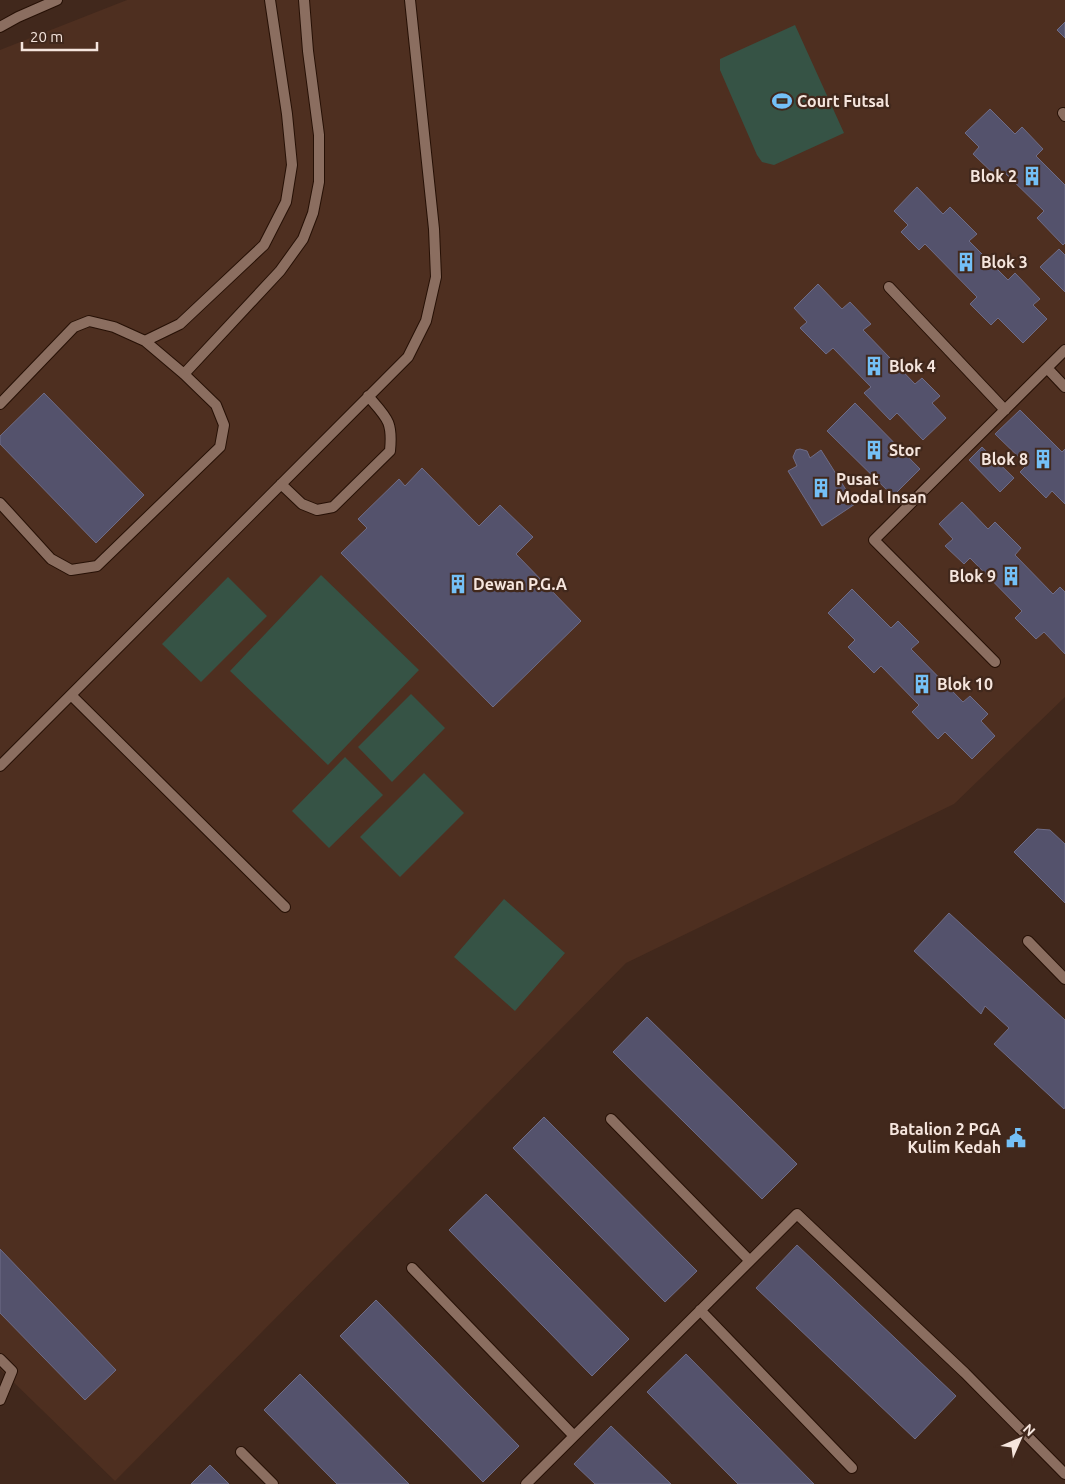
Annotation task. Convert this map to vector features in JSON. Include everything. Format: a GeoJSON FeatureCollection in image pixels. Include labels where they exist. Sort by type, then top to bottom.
{"type":"FeatureCollection","features":[{"type":"Feature","properties":{"kind":"lane"},"geometry":{"type":"LineString","coordinates":[[0,27],[57,0]]}},
{"type":"Feature","properties":{"kind":"lane"},"geometry":{"type":"LineString","coordinates":[[145,341],[180,324],[264,246],[286,202],[292,165],[287,114],[270,0]]}},
{"type":"Feature","properties":{"kind":"lane"},"geometry":{"type":"LineString","coordinates":[[184,374],[280,271],[303,239],[313,213],[319,182],[319,135],[308,51],[304,0]]}},
{"type":"Feature","properties":{"kind":"lane"},"geometry":{"type":"LineString","coordinates":[[0,766],[408,356],[426,320],[436,277],[434,229],[410,0]]}},
{"type":"Feature","properties":{"kind":"lane"},"geometry":{"type":"LineString","coordinates":[[889,287],[1005,410]]}},
{"type":"Feature","properties":{"kind":"lane"},"geometry":{"type":"LineString","coordinates":[[0,404],[74,328],[89,321],[114,327],[145,341],[184,374],[216,405],[224,425],[220,447],[97,566],[71,570],[50,558],[0,503]]}},
{"type":"Feature","properties":{"kind":"lane"},"geometry":{"type":"LineString","coordinates":[[995,662],[874,540],[1065,350]]}},
{"type":"Feature","properties":{"kind":"lane"},"geometry":{"type":"LineString","coordinates":[[1047,368],[1065,387]]}},
{"type":"Feature","properties":{"kind":"lane"},"geometry":{"type":"LineString","coordinates":[[281,484],[302,504],[317,510],[333,507],[390,451],[392,432],[387,417],[368,396]]}},
{"type":"Feature","properties":{"kind":"lane"},"geometry":{"type":"LineString","coordinates":[[72,695],[285,907]]}},
{"type":"Feature","properties":{"kind":"lane"},"geometry":{"type":"LineString","coordinates":[[1028,942],[1065,979]]}},
{"type":"Feature","properties":{"kind":"lane"},"geometry":{"type":"LineString","coordinates":[[611,1119],[750,1261]]}},
{"type":"Feature","properties":{"kind":"lane"},"geometry":{"type":"LineString","coordinates":[[526,1484],[797,1214],[965,1373],[1065,1474]]}},
{"type":"Feature","properties":{"kind":"lane"},"geometry":{"type":"LineString","coordinates":[[412,1268],[574,1436]]}},
{"type":"Feature","properties":{"kind":"lane"},"geometry":{"type":"LineString","coordinates":[[700,1310],[852,1468]]}},
{"type":"Feature","properties":{"kind":"lane"},"geometry":{"type":"LineString","coordinates":[[0,1359],[12,1372],[0,1400]]}},
{"type":"Feature","properties":{"kind":"lane"},"geometry":{"type":"LineString","coordinates":[[241,1452],[273,1484]]}},
{"type":"Feature","properties":{"kind":"shaded area"},"geometry":{"type":"Polygon","coordinates":[[[127,0],[1065,0],[1065,697],[954,804],[626,963],[115,1481],[0,1369],[0,50],[127,0]]]}},
{"type":"Feature","properties":{"kind":"green space","name":"Court Futsal"},"geometry":{"type":"Polygon","coordinates":[[[795,25],[844,133],[774,165],[762,162],[757,155],[720,70],[720,59],[795,25]]]}},
{"type":"Feature","properties":{"kind":"green space"},"geometry":{"type":"Polygon","coordinates":[[[321,575],[419,670],[328,765],[230,671],[321,575]]]}},
{"type":"Feature","properties":{"kind":"green space"},"geometry":{"type":"Polygon","coordinates":[[[228,577],[267,616],[201,682],[162,644],[228,577]]]}},
{"type":"Feature","properties":{"kind":"green space"},"geometry":{"type":"Polygon","coordinates":[[[411,694],[445,728],[392,782],[358,747],[411,694]]]}},
{"type":"Feature","properties":{"kind":"green space"},"geometry":{"type":"Polygon","coordinates":[[[345,757],[383,795],[329,848],[292,811],[345,757]]]}},
{"type":"Feature","properties":{"kind":"green space"},"geometry":{"type":"Polygon","coordinates":[[[424,773],[464,813],[400,877],[360,837],[424,773]]]}},
{"type":"Feature","properties":{"kind":"green space"},"geometry":{"type":"Polygon","coordinates":[[[504,899],[565,953],[515,1011],[454,957],[504,899]]]}},
{"type":"Feature","properties":{"kind":"building"},"geometry":{"type":"Polygon","coordinates":[[[1065,22],[1065,38],[1057,30],[1065,22]]]}},
{"type":"Feature","properties":{"kind":"building","name":"Blok 2"},"geometry":{"type":"Polygon","coordinates":[[[990,109],[1015,134],[1022,127],[1043,149],[1036,156],[1065,185],[1065,243],[1063,245],[1037,218],[1044,211],[1005,173],[999,179],[973,154],[979,147],[965,133],[990,109]]]}},
{"type":"Feature","properties":{"kind":"building","name":"Blok 3"},"geometry":{"type":"Polygon","coordinates":[[[917,187],[943,214],[950,207],[977,234],[969,241],[1008,280],[1015,273],[1040,299],[1033,305],[1047,319],[1023,343],[998,318],[991,325],[970,304],[977,297],[925,244],[919,250],[901,232],[908,225],[894,211],[917,187]]]}},
{"type":"Feature","properties":{"kind":"building"},"geometry":{"type":"Polygon","coordinates":[[[1059,249],[1065,255],[1065,292],[1040,267],[1059,249]]]}},
{"type":"Feature","properties":{"kind":"building","name":"Blok 4"},"geometry":{"type":"Polygon","coordinates":[[[818,284],[842,309],[850,302],[871,324],[863,330],[915,384],[922,378],[940,396],[932,403],[946,418],[923,440],[897,413],[890,420],[864,393],[871,387],[833,348],[826,354],[800,328],[807,322],[794,308],[818,284]]]}},
{"type":"Feature","properties":{"kind":"building"},"geometry":{"type":"Polygon","coordinates":[[[44,393],[144,495],[96,543],[0,444],[0,436],[44,393]]]}},
{"type":"Feature","properties":{"kind":"building","name":"Stor"},"geometry":{"type":"Polygon","coordinates":[[[855,403],[920,469],[893,496],[827,431],[855,403]]]}},
{"type":"Feature","properties":{"kind":"building","name":"Blok 8"},"geometry":{"type":"Polygon","coordinates":[[[1020,410],[1062,452],[1065,449],[1065,504],[1052,491],[1046,498],[1020,472],[1027,465],[995,434],[1020,410]]]}},
{"type":"Feature","properties":{"kind":"building"},"geometry":{"type":"Polygon","coordinates":[[[982,447],[1014,478],[1000,492],[969,460],[982,447]]]}},
{"type":"Feature","properties":{"kind":"building","name":"Pusat Modal Insan"},"geometry":{"type":"Polygon","coordinates":[[[796,450],[807,451],[810,458],[821,450],[855,504],[822,526],[788,471],[797,466],[793,457],[796,450]]]}},
{"type":"Feature","properties":{"kind":"building","name":"Dewan P.G.A"},"geometry":{"type":"Polygon","coordinates":[[[422,468],[479,526],[500,505],[533,537],[516,554],[581,621],[493,707],[341,553],[367,528],[358,519],[399,479],[405,486],[422,468]]]}},
{"type":"Feature","properties":{"kind":"building","name":"Blok 9"},"geometry":{"type":"Polygon","coordinates":[[[962,502],[988,529],[995,522],[1021,548],[1015,555],[1053,594],[1060,587],[1065,592],[1065,654],[1044,632],[1036,639],[1015,618],[1022,611],[970,558],[964,564],[945,546],[953,539],[939,524],[962,502]]]}},
{"type":"Feature","properties":{"kind":"building","name":"Blok 10"},"geometry":{"type":"Polygon","coordinates":[[[852,589],[891,628],[898,621],[919,642],[911,649],[963,702],[970,696],[988,714],[981,721],[995,736],[972,759],[945,732],[938,739],[912,712],[919,705],[881,666],[874,673],[848,647],[855,640],[828,613],[852,589]]]}},
{"type":"Feature","properties":{"kind":"building"},"geometry":{"type":"Polygon","coordinates":[[[1037,829],[1050,830],[1065,844],[1065,903],[1014,852],[1037,829]]]}},
{"type":"Feature","properties":{"kind":"building"},"geometry":{"type":"Polygon","coordinates":[[[949,913],[1065,1020],[1064,1109],[994,1044],[1009,1028],[985,1006],[981,1014],[914,951],[949,913]]]}},
{"type":"Feature","properties":{"kind":"building"},"geometry":{"type":"Polygon","coordinates":[[[647,1017],[797,1164],[762,1199],[613,1052],[647,1017]]]}},
{"type":"Feature","properties":{"kind":"building"},"geometry":{"type":"Polygon","coordinates":[[[544,1117],[697,1271],[665,1302],[513,1148],[544,1117]]]}},
{"type":"Feature","properties":{"kind":"building"},"geometry":{"type":"Polygon","coordinates":[[[486,1194],[629,1339],[592,1376],[449,1230],[486,1194]]]}},
{"type":"Feature","properties":{"kind":"building"},"geometry":{"type":"Polygon","coordinates":[[[797,1245],[956,1396],[915,1439],[756,1288],[797,1245]]]}},
{"type":"Feature","properties":{"kind":"building"},"geometry":{"type":"Polygon","coordinates":[[[0,1249],[116,1370],[85,1400],[0,1313],[0,1249]]]}},
{"type":"Feature","properties":{"kind":"building"},"geometry":{"type":"Polygon","coordinates":[[[376,1300],[519,1446],[483,1482],[340,1336],[376,1300]]]}},
{"type":"Feature","properties":{"kind":"building"},"geometry":{"type":"Polygon","coordinates":[[[686,1354],[814,1484],[738,1484],[647,1392],[686,1354]]]}},
{"type":"Feature","properties":{"kind":"building"},"geometry":{"type":"Polygon","coordinates":[[[300,1374],[409,1484],[337,1484],[264,1410],[300,1374]]]}},
{"type":"Feature","properties":{"kind":"building"},"geometry":{"type":"Polygon","coordinates":[[[611,1426],[671,1484],[595,1484],[574,1464],[611,1426]]]}},
{"type":"Feature","properties":{"kind":"building"},"geometry":{"type":"Polygon","coordinates":[[[210,1465],[229,1484],[191,1484],[210,1465]]]}},
{"type":"Feature","properties":{"kind":"place","name":"Court Futsal"},"geometry":{"type":"Point","coordinates":[782,101]}},
{"type":"Feature","properties":{"kind":"place","name":"Blok 2"},"geometry":{"type":"Point","coordinates":[1032,176]}},
{"type":"Feature","properties":{"kind":"place","name":"Blok 3"},"geometry":{"type":"Point","coordinates":[966,262]}},
{"type":"Feature","properties":{"kind":"place","name":"Blok 4"},"geometry":{"type":"Point","coordinates":[874,366]}},
{"type":"Feature","properties":{"kind":"place","name":"Stor"},"geometry":{"type":"Point","coordinates":[874,450]}},
{"type":"Feature","properties":{"kind":"place","name":"Blok 8"},"geometry":{"type":"Point","coordinates":[1043,459]}},
{"type":"Feature","properties":{"kind":"place","name":"Pusat Modal Insan"},"geometry":{"type":"Point","coordinates":[821,488]}},
{"type":"Feature","properties":{"kind":"place","name":"Blok 9"},"geometry":{"type":"Point","coordinates":[1011,576]}},
{"type":"Feature","properties":{"kind":"place","name":"Dewan P.G.A"},"geometry":{"type":"Point","coordinates":[458,584]}},
{"type":"Feature","properties":{"kind":"place","name":"Blok 10"},"geometry":{"type":"Point","coordinates":[922,684]}},
{"type":"Feature","properties":{"kind":"place","name":"Batalion 2 PGA Kulim Kedah"},"geometry":{"type":"Point","coordinates":[1016,1138]}}]}
